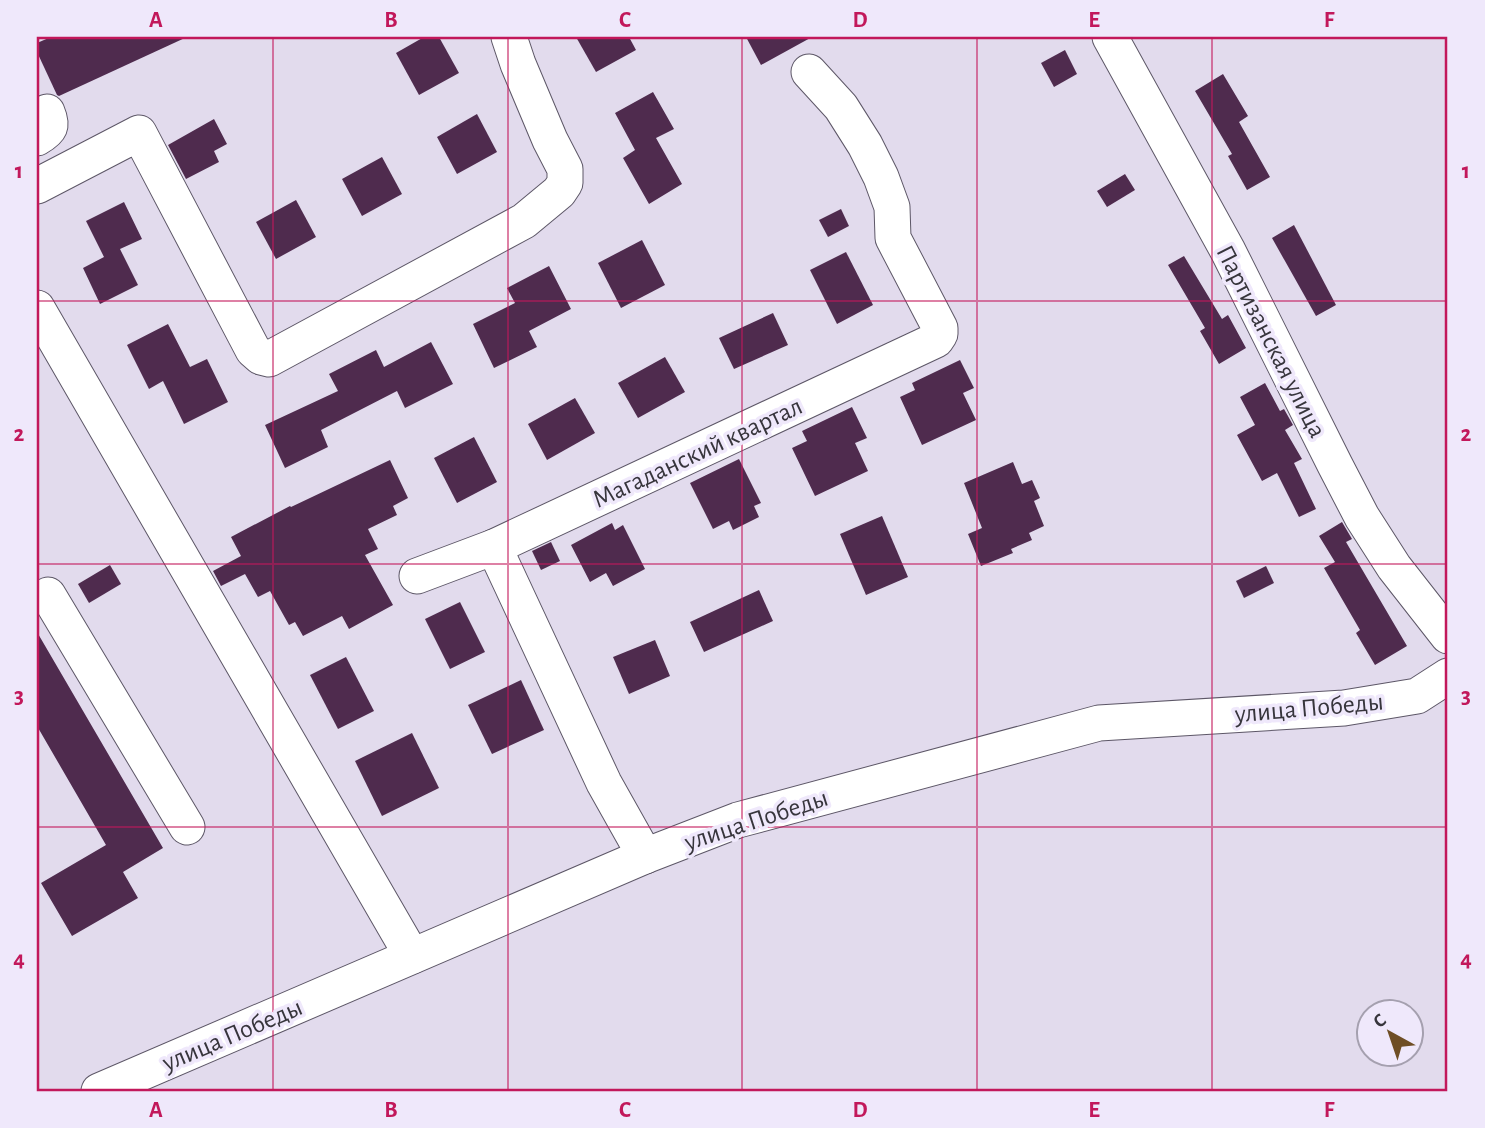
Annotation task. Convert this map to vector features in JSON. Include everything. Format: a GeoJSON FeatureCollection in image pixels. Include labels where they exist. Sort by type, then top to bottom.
{"type":"FeatureCollection","features":[{"type":"Feature","properties":{"kind":"street"},"geometry":{"type":"LineString","coordinates":[[37,186],[139,133],[253,350],[261,357],[269,359],[524,221],[559,192],[565,183],[565,169],[550,140],[509,37]]}},
{"type":"Feature","properties":{"kind":"street","name":"Партизанская улица"},"geometry":{"type":"LineString","coordinates":[[1110,37],[1228,251],[1362,517],[1394,567],[1448,636]]}},
{"type":"Feature","properties":{"kind":"street","name":"Магаданский квартал"},"geometry":{"type":"LineString","coordinates":[[494,547],[936,340],[940,334],[940,328],[893,238],[892,207],[881,177],[841,107],[809,72]]}},
{"type":"Feature","properties":{"kind":"street"},"geometry":{"type":"LineString","coordinates":[[37,308],[412,956]]}},
{"type":"Feature","properties":{"kind":"street"},"geometry":{"type":"LineString","coordinates":[[417,576],[494,547],[604,783],[645,856]]}},
{"type":"Feature","properties":{"kind":"street"},"geometry":{"type":"LineString","coordinates":[[54,599],[187,827]]}},
{"type":"Feature","properties":{"kind":"street","name":"улица Победы"},"geometry":{"type":"LineString","coordinates":[[99,1091],[645,856],[738,820],[1099,723],[1344,708],[1417,696],[1448,676]]}},
{"type":"Feature","properties":{"kind":"building"},"geometry":{"type":"Polygon","coordinates":[[[51,37],[187,37],[59,96],[37,52],[37,43],[51,37]]]}},
{"type":"Feature","properties":{"kind":"building"},"geometry":{"type":"Polygon","coordinates":[[[424,37],[439,37],[459,73],[419,95],[396,53],[424,37]]]}},
{"type":"Feature","properties":{"kind":"building"},"geometry":{"type":"Polygon","coordinates":[[[576,37],[629,37],[636,50],[596,72],[576,37]]]}},
{"type":"Feature","properties":{"kind":"building"},"geometry":{"type":"Polygon","coordinates":[[[746,37],[812,37],[761,65],[746,37]]]}},
{"type":"Feature","properties":{"kind":"building"},"geometry":{"type":"Polygon","coordinates":[[[1065,50],[1077,74],[1054,87],[1041,63],[1065,50]]]}},
{"type":"Feature","properties":{"kind":"building"},"geometry":{"type":"Polygon","coordinates":[[[1223,74],[1248,116],[1239,122],[1270,177],[1247,190],[1228,156],[1232,154],[1195,91],[1223,74]]]}},
{"type":"Feature","properties":{"kind":"building"},"geometry":{"type":"Polygon","coordinates":[[[653,92],[674,129],[656,138],[682,184],[649,204],[623,158],[635,150],[615,113],[653,92]]]}},
{"type":"Feature","properties":{"kind":"building"},"geometry":{"type":"Polygon","coordinates":[[[477,114],[497,152],[457,174],[437,137],[477,114]]]}},
{"type":"Feature","properties":{"kind":"building"},"geometry":{"type":"Polygon","coordinates":[[[214,119],[227,144],[214,151],[219,162],[186,179],[168,145],[214,119]]]}},
{"type":"Feature","properties":{"kind":"building"},"geometry":{"type":"Polygon","coordinates":[[[382,157],[402,194],[362,216],[342,179],[382,157]]]}},
{"type":"Feature","properties":{"kind":"building"},"geometry":{"type":"Polygon","coordinates":[[[1125,174],[1135,190],[1107,207],[1097,191],[1125,174]]]}},
{"type":"Feature","properties":{"kind":"building"},"geometry":{"type":"Polygon","coordinates":[[[296,200],[316,237],[276,259],[256,222],[296,200]]]}},
{"type":"Feature","properties":{"kind":"building"},"geometry":{"type":"Polygon","coordinates":[[[124,202],[142,239],[120,249],[138,285],[100,304],[83,268],[104,257],[86,221],[124,202]]]}},
{"type":"Feature","properties":{"kind":"building"},"geometry":{"type":"Polygon","coordinates":[[[841,209],[849,226],[828,237],[819,220],[841,209]]]}},
{"type":"Feature","properties":{"kind":"building"},"geometry":{"type":"Polygon","coordinates":[[[1294,225],[1336,305],[1316,316],[1272,238],[1294,225]]]}},
{"type":"Feature","properties":{"kind":"building"},"geometry":{"type":"Polygon","coordinates":[[[642,240],[665,285],[621,308],[598,263],[642,240]]]}},
{"type":"Feature","properties":{"kind":"building"},"geometry":{"type":"Polygon","coordinates":[[[846,252],[873,305],[837,324],[810,270],[846,252]]]}},
{"type":"Feature","properties":{"kind":"building"},"geometry":{"type":"Polygon","coordinates":[[[1184,256],[1222,319],[1228,315],[1246,348],[1219,364],[1200,331],[1205,328],[1168,265],[1184,256]]]}},
{"type":"Feature","properties":{"kind":"building"},"geometry":{"type":"Polygon","coordinates":[[[549,266],[571,309],[529,331],[537,347],[494,368],[473,324],[515,303],[507,288],[549,266]]]}},
{"type":"Feature","properties":{"kind":"building"},"geometry":{"type":"Polygon","coordinates":[[[773,313],[788,345],[734,369],[719,338],[773,313]]]}},
{"type":"Feature","properties":{"kind":"building"},"geometry":{"type":"Polygon","coordinates":[[[168,324],[190,367],[207,359],[228,402],[184,424],[163,381],[149,389],[127,345],[168,324]]]}},
{"type":"Feature","properties":{"kind":"building"},"geometry":{"type":"Polygon","coordinates":[[[431,342],[453,384],[405,408],[397,391],[321,430],[328,447],[285,468],[265,425],[338,391],[329,374],[376,350],[384,367],[431,342]]]}},
{"type":"Feature","properties":{"kind":"building"},"geometry":{"type":"Polygon","coordinates":[[[665,357],[685,392],[638,418],[618,383],[665,357]]]}},
{"type":"Feature","properties":{"kind":"building"},"geometry":{"type":"Polygon","coordinates":[[[960,360],[974,388],[963,393],[976,420],[922,445],[900,397],[915,390],[912,383],[960,360]]]}},
{"type":"Feature","properties":{"kind":"building"},"geometry":{"type":"Polygon","coordinates":[[[1265,383],[1280,411],[1284,409],[1293,425],[1285,430],[1302,459],[1294,463],[1316,509],[1299,517],[1277,473],[1262,481],[1237,435],[1255,425],[1240,397],[1265,383]]]}},
{"type":"Feature","properties":{"kind":"building"},"geometry":{"type":"Polygon","coordinates":[[[575,398],[595,433],[547,460],[528,424],[575,398]]]}},
{"type":"Feature","properties":{"kind":"building"},"geometry":{"type":"Polygon","coordinates":[[[852,407],[867,438],[855,443],[868,471],[815,496],[792,448],[807,441],[802,431],[852,407]]]}},
{"type":"Feature","properties":{"kind":"building"},"geometry":{"type":"Polygon","coordinates":[[[474,437],[497,482],[457,503],[434,458],[474,437]]]}},
{"type":"Feature","properties":{"kind":"building"},"geometry":{"type":"Polygon","coordinates":[[[739,459],[761,503],[754,506],[759,517],[733,530],[729,521],[713,529],[690,483],[739,459]]]}},
{"type":"Feature","properties":{"kind":"building"},"geometry":{"type":"Polygon","coordinates":[[[390,460],[408,498],[393,506],[397,515],[368,529],[378,549],[365,555],[393,605],[349,629],[342,616],[303,636],[295,622],[289,625],[270,591],[258,597],[245,574],[221,586],[213,571],[241,556],[231,537],[290,506],[390,460]]]}},
{"type":"Feature","properties":{"kind":"building"},"geometry":{"type":"Polygon","coordinates":[[[1013,462],[1022,484],[1032,480],[1040,498],[1034,501],[1044,526],[1029,533],[1032,540],[1011,549],[1013,553],[981,566],[968,534],[982,528],[964,483],[1013,462]]]}},
{"type":"Feature","properties":{"kind":"building"},"geometry":{"type":"Polygon","coordinates":[[[882,516],[908,577],[866,595],[840,534],[882,516]]]}},
{"type":"Feature","properties":{"kind":"building"},"geometry":{"type":"Polygon","coordinates":[[[1342,522],[1352,539],[1346,542],[1407,646],[1375,665],[1356,633],[1360,630],[1324,568],[1335,562],[1319,536],[1342,522]]]}},
{"type":"Feature","properties":{"kind":"building"},"geometry":{"type":"Polygon","coordinates":[[[612,523],[615,530],[623,525],[645,569],[613,586],[606,573],[590,582],[571,545],[612,523]]]}},
{"type":"Feature","properties":{"kind":"building"},"geometry":{"type":"Polygon","coordinates":[[[551,542],[560,561],[541,570],[532,551],[551,542]]]}},
{"type":"Feature","properties":{"kind":"building"},"geometry":{"type":"Polygon","coordinates":[[[110,565],[121,584],[89,603],[78,584],[110,565]]]}},
{"type":"Feature","properties":{"kind":"building"},"geometry":{"type":"Polygon","coordinates":[[[1266,566],[1274,583],[1244,598],[1236,581],[1266,566]]]}},
{"type":"Feature","properties":{"kind":"building"},"geometry":{"type":"Polygon","coordinates":[[[759,590],[773,621],[704,652],[690,622],[759,590]]]}},
{"type":"Feature","properties":{"kind":"building"},"geometry":{"type":"Polygon","coordinates":[[[460,602],[485,652],[450,669],[425,619],[460,602]]]}},
{"type":"Feature","properties":{"kind":"building"},"geometry":{"type":"Polygon","coordinates":[[[37,632],[163,848],[123,872],[138,898],[72,936],[41,883],[106,845],[37,726],[37,632]]]}},
{"type":"Feature","properties":{"kind":"building"},"geometry":{"type":"Polygon","coordinates":[[[655,640],[670,676],[629,694],[613,657],[655,640]]]}},
{"type":"Feature","properties":{"kind":"building"},"geometry":{"type":"Polygon","coordinates":[[[346,657],[374,711],[338,729],[310,675],[346,657]]]}},
{"type":"Feature","properties":{"kind":"building"},"geometry":{"type":"Polygon","coordinates":[[[521,680],[544,730],[492,754],[468,705],[521,680]]]}},
{"type":"Feature","properties":{"kind":"building"},"geometry":{"type":"Polygon","coordinates":[[[412,733],[439,788],[382,816],[355,761],[412,733]]]}}]}
